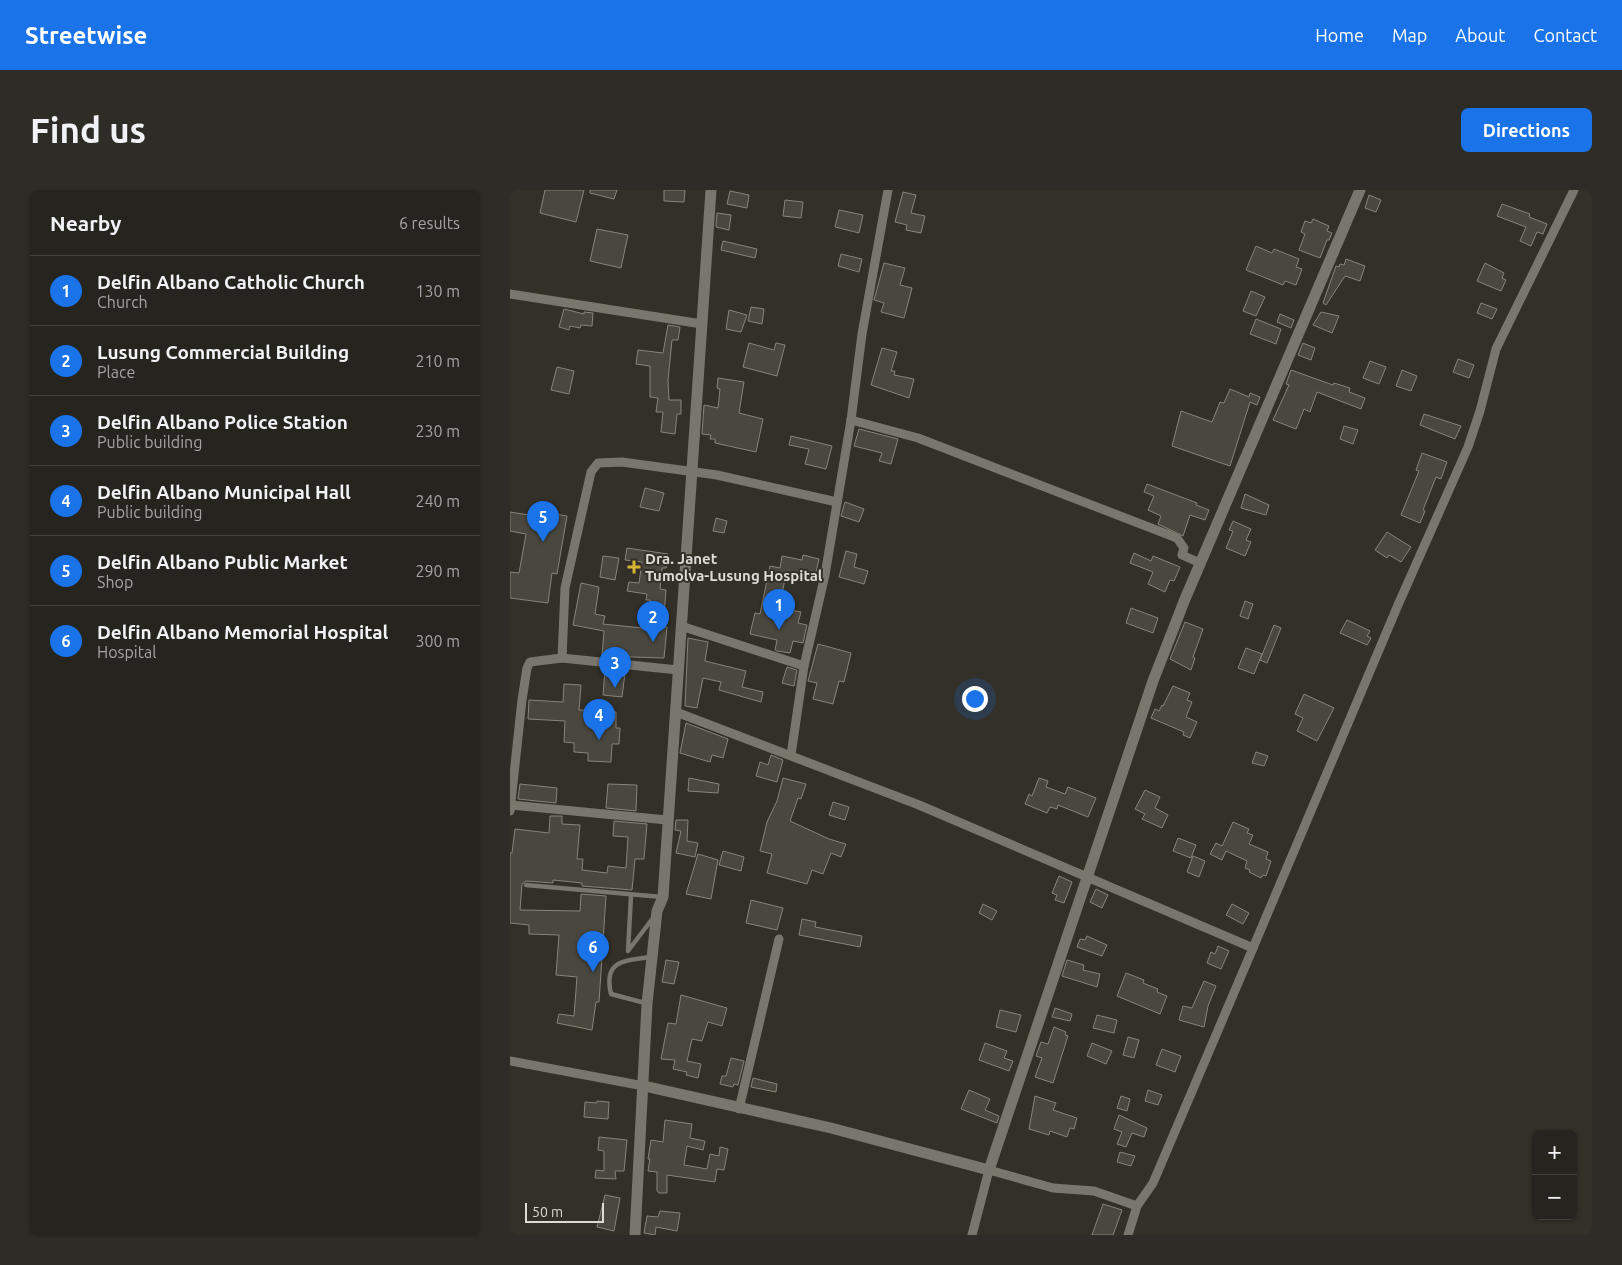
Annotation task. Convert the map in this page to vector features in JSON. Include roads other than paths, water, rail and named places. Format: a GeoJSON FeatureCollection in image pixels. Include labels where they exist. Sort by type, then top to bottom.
{"type":"FeatureCollection","features":[{"type":"Feature","properties":{"kind":"street"},"geometry":{"type":"LineString","coordinates":[[635,1235],[647,1004],[657,911],[663,897],[710,190]]}},
{"type":"Feature","properties":{"kind":"street"},"geometry":{"type":"LineString","coordinates":[[792,755],[804,666],[825,575],[851,420],[862,334],[888,190]]}},
{"type":"Feature","properties":{"kind":"street"},"geometry":{"type":"LineString","coordinates":[[972,1235],[989,1170],[1153,681],[1200,563],[1360,190]]}},
{"type":"Feature","properties":{"kind":"street"},"geometry":{"type":"LineString","coordinates":[[1128,1235],[1137,1206],[1153,1183],[1468,447],[1480,411],[1496,349],[1574,190]]}},
{"type":"Feature","properties":{"kind":"street"},"geometry":{"type":"LineString","coordinates":[[510,294],[702,324]]}},
{"type":"Feature","properties":{"kind":"street"},"geometry":{"type":"LineString","coordinates":[[851,420],[918,438],[1177,538],[1184,548],[1182,555],[1200,563]]}},
{"type":"Feature","properties":{"kind":"street"},"geometry":{"type":"LineString","coordinates":[[562,658],[565,588],[593,467],[603,462],[622,462],[692,471],[837,502]]}},
{"type":"Feature","properties":{"kind":"street"},"geometry":{"type":"LineString","coordinates":[[681,626],[804,666]]}},
{"type":"Feature","properties":{"kind":"street"},"geometry":{"type":"LineString","coordinates":[[667,820],[510,808],[527,668],[533,660],[562,658],[678,670]]}},
{"type":"Feature","properties":{"kind":"street"},"geometry":{"type":"LineString","coordinates":[[676,712],[919,805],[1253,948]]}},
{"type":"Feature","properties":{"kind":"street"},"geometry":{"type":"LineString","coordinates":[[739,1109],[779,939]]}},
{"type":"Feature","properties":{"kind":"street"},"geometry":{"type":"LineString","coordinates":[[510,1061],[644,1086],[739,1109],[831,1128],[1053,1188],[1094,1191],[1137,1206]]}},
{"type":"Feature","properties":{"kind":"lane"},"geometry":{"type":"LineString","coordinates":[[526,886],[631,896],[663,897]]}},
{"type":"Feature","properties":{"kind":"lane"},"geometry":{"type":"LineString","coordinates":[[631,896],[628,951],[657,911]]}},
{"type":"Feature","properties":{"kind":"lane"},"geometry":{"type":"LineString","coordinates":[[647,1004],[611,994],[608,981],[610,970],[620,961],[652,957]]}},
{"type":"Feature","properties":{"kind":"place","name":"Delfin Albano Public Market"},"geometry":{"type":"Point","coordinates":[543,542]}},
{"type":"Feature","properties":{"kind":"place","name":"Dra. Janet Tumolva-Lusung Hospital"},"geometry":{"type":"Point","coordinates":[634,567]}},
{"type":"Feature","properties":{"kind":"place","name":"Delfin Albano Catholic Church"},"geometry":{"type":"Point","coordinates":[779,630]}},
{"type":"Feature","properties":{"kind":"place","name":"Lusung Commercial Building"},"geometry":{"type":"Point","coordinates":[653,642]}},
{"type":"Feature","properties":{"kind":"place","name":"Delfin Albano Police Station"},"geometry":{"type":"Point","coordinates":[615,688]}},
{"type":"Feature","properties":{"kind":"place","name":"Delfin Albano Municipal Hall"},"geometry":{"type":"Point","coordinates":[599,740]}},
{"type":"Feature","properties":{"kind":"place","name":"Delfin Albano Memorial Hospital"},"geometry":{"type":"Point","coordinates":[593,972]}}]}
